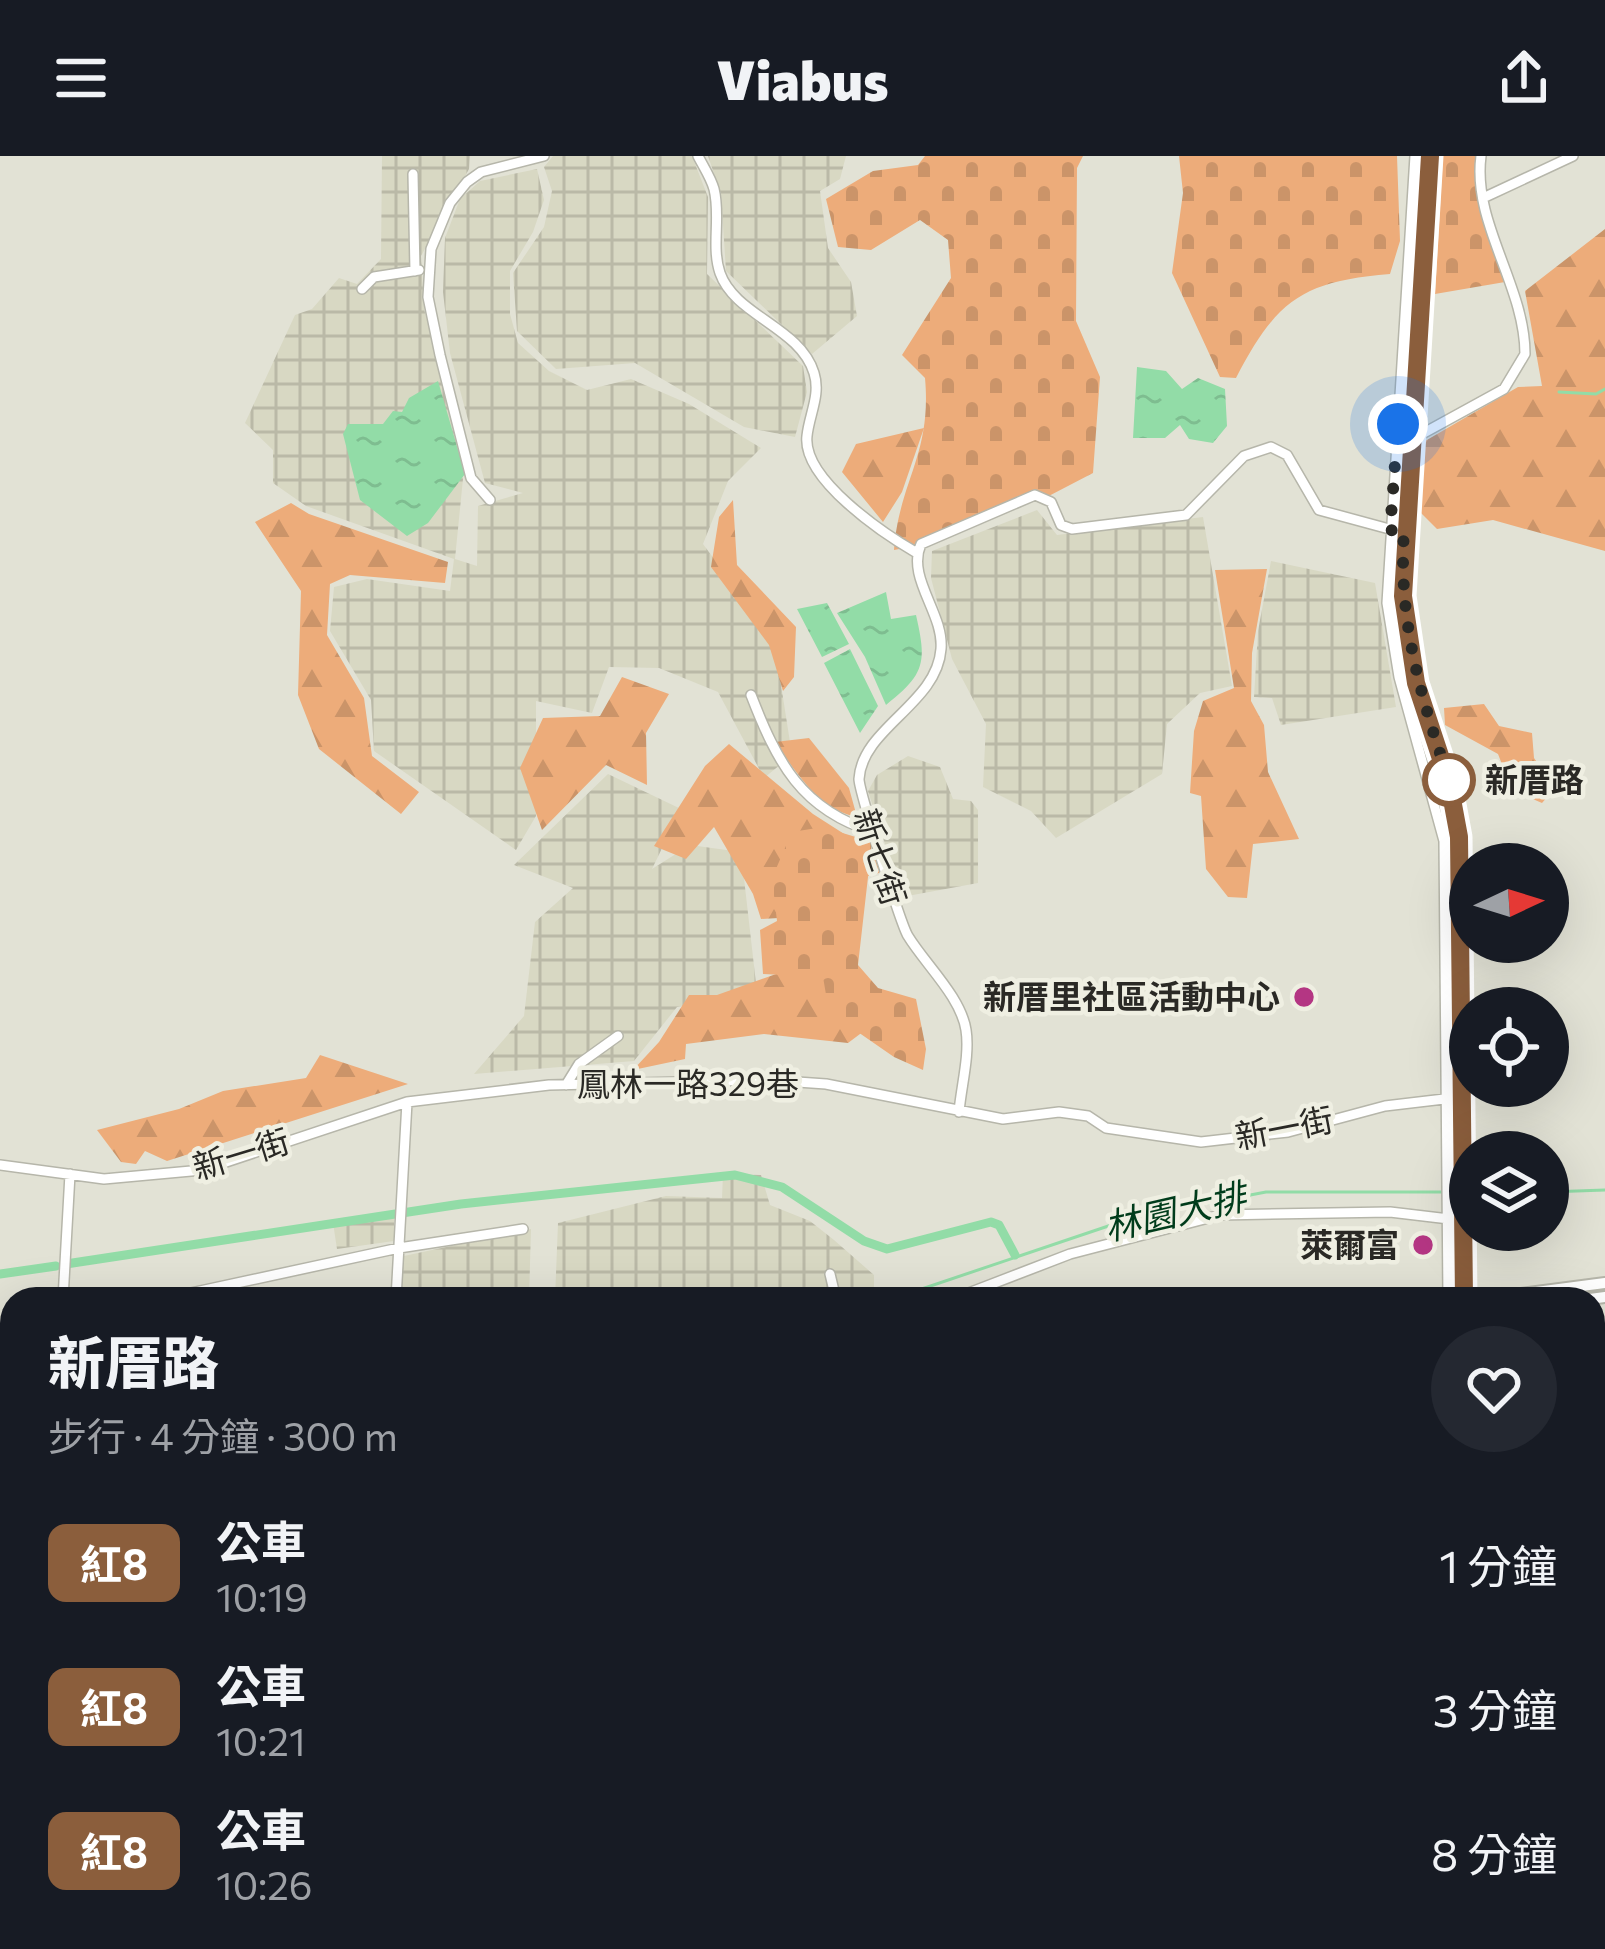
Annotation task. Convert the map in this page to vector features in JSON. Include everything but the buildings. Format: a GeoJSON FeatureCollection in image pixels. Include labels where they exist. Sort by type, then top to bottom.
{"type":"FeatureCollection","features":[{"type":"Feature","properties":{"kind":"main road"},"geometry":{"type":"LineString","coordinates":[[1569,1287],[1605,1282]]}},
{"type":"Feature","properties":{"kind":"street"},"geometry":{"type":"LineString","coordinates":[[475,156],[482,172]]}},
{"type":"Feature","properties":{"kind":"street"},"geometry":{"type":"LineString","coordinates":[[490,500],[478,493],[471,478],[428,297],[431,249],[450,203],[482,172],[544,156]]}},
{"type":"Feature","properties":{"kind":"street"},"geometry":{"type":"LineString","coordinates":[[698,156],[714,189],[720,274],[734,293],[801,349],[814,372],[817,393],[806,448],[817,467],[873,527],[917,554],[929,539],[1035,495],[1051,502],[1060,525],[1072,529],[1177,518],[1244,456],[1271,447],[1287,455],[1319,510],[1404,532]]}},
{"type":"Feature","properties":{"kind":"street"},"geometry":{"type":"LineString","coordinates":[[1415,156],[1388,603],[1399,677],[1436,795],[1444,841],[1448,1287]]}},
{"type":"Feature","properties":{"kind":"street"},"geometry":{"type":"LineString","coordinates":[[1430,156],[1403,596],[1416,683],[1449,783],[1459,837],[1460,987]]}},
{"type":"Feature","properties":{"kind":"street"},"geometry":{"type":"LineString","coordinates":[[1411,440],[1504,388],[1525,354],[1518,312],[1483,198],[1481,156]]}},
{"type":"Feature","properties":{"kind":"street"},"geometry":{"type":"LineString","coordinates":[[1483,198],[1573,156]]}},
{"type":"Feature","properties":{"kind":"street"},"geometry":{"type":"LineString","coordinates":[[413,174],[416,271]]}},
{"type":"Feature","properties":{"kind":"street"},"geometry":{"type":"LineString","coordinates":[[362,289],[374,277],[430,267]]}},
{"type":"Feature","properties":{"kind":"street"},"geometry":{"type":"LineString","coordinates":[[1395,467],[1409,469]]}},
{"type":"Feature","properties":{"kind":"street","name":"新七街"},"geometry":{"type":"LineString","coordinates":[[917,554],[939,629],[940,656],[919,696],[863,761],[860,797],[905,932],[967,1031],[959,1112]]}},
{"type":"Feature","properties":{"kind":"street"},"geometry":{"type":"LineString","coordinates":[[751,695],[778,764],[838,821],[874,832]]}},
{"type":"Feature","properties":{"kind":"street"},"geometry":{"type":"LineString","coordinates":[[566,1085],[579,1064],[618,1036]]}},
{"type":"Feature","properties":{"kind":"street","name":"鳳林一路329巷"},"geometry":{"type":"LineString","coordinates":[[406,1102],[566,1085],[769,1079],[871,1090],[1003,1119],[1059,1112],[1088,1116],[1106,1128]]}},
{"type":"Feature","properties":{"kind":"street","name":"新一街"},"geometry":{"type":"LineString","coordinates":[[1106,1128],[1201,1142],[1250,1138],[1446,1096]]}},
{"type":"Feature","properties":{"kind":"street"},"geometry":{"type":"LineString","coordinates":[[397,1287],[406,1102]]}},
{"type":"Feature","properties":{"kind":"street","name":"新一街"},"geometry":{"type":"LineString","coordinates":[[70,1174],[124,1179],[202,1170],[406,1102]]}},
{"type":"Feature","properties":{"kind":"street"},"geometry":{"type":"LineString","coordinates":[[1461,1107],[1464,1287]]}},
{"type":"Feature","properties":{"kind":"street"},"geometry":{"type":"LineString","coordinates":[[0,1165],[70,1174],[64,1287]]}},
{"type":"Feature","properties":{"kind":"street"},"geometry":{"type":"LineString","coordinates":[[984,1287],[1070,1254],[1220,1215],[1390,1212],[1449,1217]]}},
{"type":"Feature","properties":{"kind":"street"},"geometry":{"type":"LineString","coordinates":[[219,1287],[399,1248],[523,1229]]}},
{"type":"Feature","properties":{"kind":"street"},"geometry":{"type":"LineString","coordinates":[[830,1274],[833,1287]]}},
{"type":"Feature","properties":{"kind":"shaded area"},"geometry":{"type":"Polygon","coordinates":[[[382,156],[470,156],[469,169],[421,256],[424,309],[459,440],[463,479],[455,559],[477,566],[478,506],[523,493],[485,483],[450,353],[443,292],[445,238],[460,199],[480,181],[537,169],[544,200],[533,232],[510,271],[510,314],[518,343],[549,371],[587,390],[631,379],[689,404],[761,448],[728,481],[703,544],[774,640],[792,755],[764,778],[718,692],[659,668],[609,667],[592,713],[536,701],[536,816],[516,850],[374,751],[371,700],[330,631],[334,587],[367,579],[450,591],[454,559],[306,506],[273,483],[273,450],[245,423],[295,315],[312,309],[339,278],[357,284],[381,259],[382,156]]]}},
{"type":"Feature","properties":{"kind":"shaded area"},"geometry":{"type":"Polygon","coordinates":[[[553,156],[692,156],[708,197],[707,274],[803,366],[807,392],[795,437],[744,427],[635,363],[556,369],[517,331],[513,273],[544,227],[552,191],[544,167],[553,156]]]}},
{"type":"Feature","properties":{"kind":"shaded area"},"geometry":{"type":"Polygon","coordinates":[[[708,156],[846,156],[840,179],[820,191],[828,248],[851,282],[857,316],[812,354],[726,271],[721,194],[708,156]]]}},
{"type":"Feature","properties":{"kind":"shaded area"},"geometry":{"type":"Polygon","coordinates":[[[1037,510],[1057,535],[1203,517],[1232,686],[1200,693],[1167,724],[1162,774],[1056,838],[1031,811],[983,787],[986,724],[952,659],[931,578],[932,551],[1037,510]]]}},
{"type":"Feature","properties":{"kind":"shaded area"},"geometry":{"type":"Polygon","coordinates":[[[1271,561],[1375,583],[1396,707],[1281,725],[1272,698],[1254,697],[1258,631],[1271,561]]]}},
{"type":"Feature","properties":{"kind":"shaded area"},"geometry":{"type":"Polygon","coordinates":[[[908,756],[940,767],[953,799],[971,801],[978,810],[978,883],[902,897],[868,791],[877,775],[908,756]]]}},
{"type":"Feature","properties":{"kind":"shaded area"},"geometry":{"type":"Polygon","coordinates":[[[608,774],[681,809],[652,869],[690,845],[741,852],[757,992],[677,1007],[634,1061],[474,1074],[524,1016],[535,922],[573,888],[514,865],[608,774]]]}},
{"type":"Feature","properties":{"kind":"shaded area"},"geometry":{"type":"Polygon","coordinates":[[[723,1174],[761,1175],[770,1205],[810,1221],[874,1275],[874,1287],[555,1287],[558,1223],[666,1196],[722,1198],[723,1174]]]}},
{"type":"Feature","properties":{"kind":"shaded area"},"geometry":{"type":"Polygon","coordinates":[[[394,1214],[394,1241],[337,1249],[333,1223],[394,1214]]]}},
{"type":"Feature","properties":{"kind":"shaded area"},"geometry":{"type":"Polygon","coordinates":[[[531,1229],[529,1287],[397,1287],[399,1257],[531,1229]]]}},
{"type":"Feature","properties":{"kind":"green space"},"geometry":{"type":"Polygon","coordinates":[[[925,156],[1083,156],[1077,168],[1076,321],[1100,377],[1093,473],[1043,499],[1001,504],[994,518],[937,542],[894,550],[926,405],[925,378],[902,355],[951,278],[948,240],[920,220],[871,250],[838,247],[826,199],[873,171],[918,165],[925,156]]]}},
{"type":"Feature","properties":{"kind":"green space"},"geometry":{"type":"Polygon","coordinates":[[[1179,156],[1397,156],[1400,241],[1390,274],[1334,282],[1295,300],[1265,330],[1236,378],[1220,377],[1172,273],[1183,193],[1179,156]]]}},
{"type":"Feature","properties":{"kind":"green space"},"geometry":{"type":"Polygon","coordinates":[[[1443,156],[1481,156],[1487,222],[1505,282],[1435,294],[1443,156]]]}},
{"type":"Feature","properties":{"kind":"green space"},"geometry":{"type":"Polygon","coordinates":[[[1605,229],[1605,551],[1493,520],[1437,529],[1418,510],[1420,444],[1518,387],[1542,386],[1525,291],[1605,229]]]}},
{"type":"Feature","properties":{"kind":"green space"},"geometry":{"type":"Polygon","coordinates":[[[924,428],[902,492],[883,522],[842,472],[856,444],[924,428]]]}},
{"type":"Feature","properties":{"kind":"green space"},"geometry":{"type":"Polygon","coordinates":[[[733,500],[737,565],[796,627],[794,677],[783,691],[769,645],[711,567],[719,517],[733,500]]]}},
{"type":"Feature","properties":{"kind":"green space"},"geometry":{"type":"Polygon","coordinates":[[[291,503],[309,514],[448,562],[445,583],[350,575],[330,584],[327,635],[364,698],[372,756],[419,792],[401,814],[319,749],[298,695],[301,591],[255,522],[291,503]]]}},
{"type":"Feature","properties":{"kind":"green space"},"geometry":{"type":"Polygon","coordinates":[[[1267,569],[1252,653],[1251,701],[1264,725],[1268,772],[1299,839],[1253,844],[1247,898],[1228,897],[1206,869],[1201,796],[1190,793],[1194,731],[1203,701],[1234,688],[1215,570],[1267,569]]]}},
{"type":"Feature","properties":{"kind":"green space"},"geometry":{"type":"Polygon","coordinates":[[[622,677],[669,694],[646,733],[647,785],[606,765],[542,830],[520,768],[543,718],[600,716],[622,677]]]}},
{"type":"Feature","properties":{"kind":"green space"},"geometry":{"type":"Polygon","coordinates":[[[1484,704],[1499,726],[1532,733],[1534,758],[1555,788],[1542,803],[1512,790],[1498,754],[1445,725],[1444,708],[1484,704]]]}},
{"type":"Feature","properties":{"kind":"green space"},"geometry":{"type":"Polygon","coordinates":[[[809,738],[849,788],[857,817],[820,798],[775,742],[809,738]]]}},
{"type":"Feature","properties":{"kind":"green space"},"geometry":{"type":"Polygon","coordinates":[[[729,744],[813,814],[877,855],[879,873],[839,884],[795,917],[761,919],[753,894],[714,827],[686,859],[654,846],[705,766],[729,744]]]}},
{"type":"Feature","properties":{"kind":"green space"},"geometry":{"type":"Polygon","coordinates":[[[823,827],[872,842],[858,965],[878,988],[916,999],[926,1049],[923,1070],[894,1057],[829,1012],[823,977],[763,974],[760,930],[777,921],[772,878],[792,832],[823,827]]]}},
{"type":"Feature","properties":{"kind":"green space"},"geometry":{"type":"Polygon","coordinates":[[[807,963],[876,1022],[848,1043],[764,1034],[686,1044],[685,1059],[633,1070],[659,1042],[689,995],[717,995],[807,963]]]}},
{"type":"Feature","properties":{"kind":"green space"},"geometry":{"type":"Polygon","coordinates":[[[320,1055],[408,1084],[167,1161],[145,1151],[136,1164],[121,1162],[97,1130],[179,1109],[223,1091],[306,1078],[320,1055]]]}},
{"type":"Feature","properties":{"kind":"water"},"geometry":{"type":"Polygon","coordinates":[[[1137,367],[1166,371],[1182,389],[1198,378],[1225,389],[1227,426],[1213,443],[1189,439],[1180,425],[1165,438],[1133,438],[1137,367]]]}},
{"type":"Feature","properties":{"kind":"water"},"geometry":{"type":"Polygon","coordinates":[[[438,381],[465,474],[428,523],[407,536],[360,500],[343,434],[348,424],[383,424],[393,411],[402,412],[409,398],[438,381]]]}},
{"type":"Feature","properties":{"kind":"water"},"geometry":{"type":"Polygon","coordinates":[[[886,592],[891,619],[916,615],[922,656],[916,676],[886,705],[865,657],[837,613],[886,592]]]}},
{"type":"Feature","properties":{"kind":"water"},"geometry":{"type":"Polygon","coordinates":[[[827,603],[849,644],[822,657],[797,609],[827,603]]]}},
{"type":"Feature","properties":{"kind":"water"},"geometry":{"type":"Polygon","coordinates":[[[850,649],[878,706],[860,733],[824,663],[850,649]]]}},
{"type":"Feature","properties":{"kind":"waterway"},"geometry":{"type":"LineString","coordinates":[[1559,392],[1596,394],[1605,389]]}},
{"type":"Feature","properties":{"kind":"waterway"},"geometry":{"type":"LineString","coordinates":[[66,1264],[461,1204],[735,1175],[782,1187],[864,1241],[887,1249],[991,1222],[999,1225],[1015,1255]]}},
{"type":"Feature","properties":{"kind":"waterway","name":"林園大排"},"geometry":{"type":"LineString","coordinates":[[1569,1191],[1605,1190]]}},
{"type":"Feature","properties":{"kind":"waterway","name":"林園大排"},"geometry":{"type":"LineString","coordinates":[[928,1287],[1135,1217],[1266,1192],[1449,1192]]}},
{"type":"Feature","properties":{"kind":"waterway"},"geometry":{"type":"LineString","coordinates":[[0,1274],[56,1266]]}},
{"type":"Feature","properties":{"kind":"bus line","name":"紅8"},"geometry":{"type":"LineString","coordinates":[[1430,156],[1403,596],[1416,683],[1449,783],[1459,837],[1464,1287]]}},
{"type":"Feature","properties":{"kind":"place","name":"新厝路"},"geometry":{"type":"Point","coordinates":[1449,780]}},
{"type":"Feature","properties":{"kind":"place","name":"新厝里社區活動中心"},"geometry":{"type":"Point","coordinates":[1304,997]}},
{"type":"Feature","properties":{"kind":"place","name":"萊爾富"},"geometry":{"type":"Point","coordinates":[1423,1245]}},
{"type":"Feature","properties":{"kind":"route"},"geometry":{"type":"LineString","coordinates":[[1398,424],[1390,530],[1404,532],[1403,596],[1416,683],[1449,780]]}}]}
